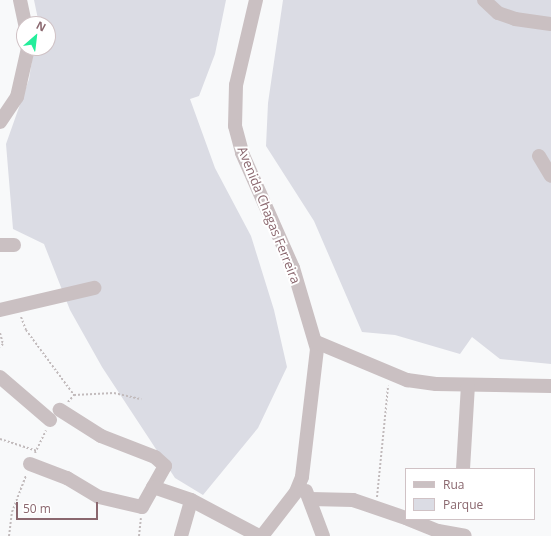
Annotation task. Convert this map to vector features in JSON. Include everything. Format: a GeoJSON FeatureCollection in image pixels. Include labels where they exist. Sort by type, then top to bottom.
{"type":"FeatureCollection","features":[{"type":"Feature","properties":{"kind":"street"},"geometry":{"type":"LineString","coordinates":[[20,0],[23,16]]}},
{"type":"Feature","properties":{"kind":"street","name":"Avenida Chagas Ferreira"},"geometry":{"type":"LineString","coordinates":[[256,0],[236,85],[236,126],[242,153],[293,268],[316,342],[302,477],[296,492],[260,536]]}},
{"type":"Feature","properties":{"kind":"street"},"geometry":{"type":"LineString","coordinates":[[484,0],[498,13],[510,17],[551,24]]}},
{"type":"Feature","properties":{"kind":"street"},"geometry":{"type":"LineString","coordinates":[[0,122],[17,97],[26,56]]}},
{"type":"Feature","properties":{"kind":"street"},"geometry":{"type":"LineString","coordinates":[[539,156],[551,176]]}},
{"type":"Feature","properties":{"kind":"street"},"geometry":{"type":"LineString","coordinates":[[0,245],[14,245]]}},
{"type":"Feature","properties":{"kind":"street"},"geometry":{"type":"LineString","coordinates":[[0,310],[94,288]]}},
{"type":"Feature","properties":{"kind":"street"},"geometry":{"type":"LineString","coordinates":[[316,342],[390,374],[436,384],[551,386]]}},
{"type":"Feature","properties":{"kind":"street"},"geometry":{"type":"LineString","coordinates":[[0,377],[55,415],[101,436],[155,457],[165,466],[142,507],[99,497],[67,478],[29,467]]}},
{"type":"Feature","properties":{"kind":"street"},"geometry":{"type":"LineString","coordinates":[[463,468],[468,385]]}},
{"type":"Feature","properties":{"kind":"street"},"geometry":{"type":"LineString","coordinates":[[302,477],[323,536]]}},
{"type":"Feature","properties":{"kind":"street"},"geometry":{"type":"LineString","coordinates":[[153,487],[191,500],[260,536]]}},
{"type":"Feature","properties":{"kind":"street"},"geometry":{"type":"LineString","coordinates":[[310,499],[352,500],[376,506],[405,518]]}},
{"type":"Feature","properties":{"kind":"street"},"geometry":{"type":"LineString","coordinates":[[181,536],[191,500]]}},
{"type":"Feature","properties":{"kind":"street"},"geometry":{"type":"LineString","coordinates":[[410,520],[438,531],[465,536]]}},
{"type":"Feature","properties":{"kind":"path"},"geometry":{"type":"LineString","coordinates":[[16,307],[26,330],[74,395]]}},
{"type":"Feature","properties":{"kind":"path"},"geometry":{"type":"LineString","coordinates":[[0,333],[3,344],[0,347]]}},
{"type":"Feature","properties":{"kind":"path"},"geometry":{"type":"LineString","coordinates":[[376,506],[390,374]]}},
{"type":"Feature","properties":{"kind":"path"},"geometry":{"type":"LineString","coordinates":[[0,439],[36,451]]}},
{"type":"Feature","properties":{"kind":"path"},"geometry":{"type":"LineString","coordinates":[[9,536],[12,512],[29,467]]}},
{"type":"Feature","properties":{"kind":"path"},"geometry":{"type":"LineString","coordinates":[[139,536],[142,507]]}},
{"type":"Feature","properties":{"kind":"green space"},"geometry":{"type":"Polygon","coordinates":[[[34,0],[226,0],[215,54],[199,96],[190,99],[215,168],[251,236],[274,310],[287,367],[258,428],[203,495],[175,478],[102,367],[70,310],[44,244],[13,229],[6,144],[29,79],[33,56],[56,56],[56,16],[37,16],[34,0]]]}},
{"type":"Feature","properties":{"kind":"green space"},"geometry":{"type":"Polygon","coordinates":[[[283,0],[551,0],[551,364],[500,359],[472,337],[460,354],[395,335],[362,332],[314,221],[266,146],[268,103],[283,0]]]}}]}
